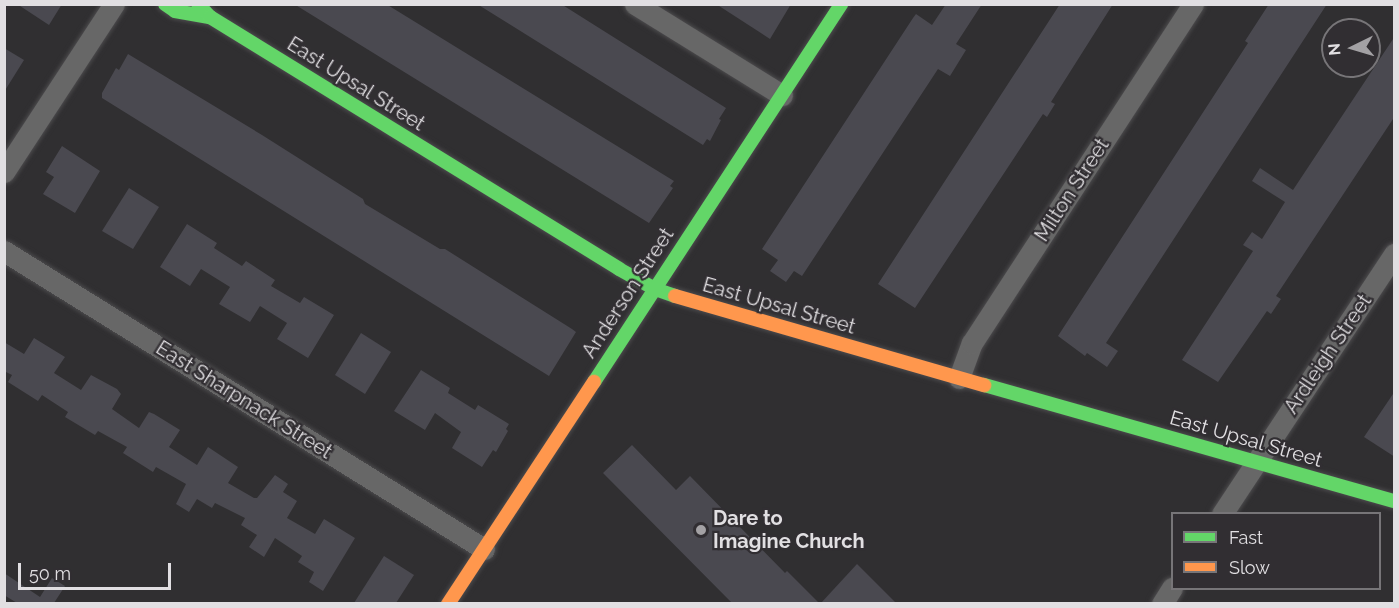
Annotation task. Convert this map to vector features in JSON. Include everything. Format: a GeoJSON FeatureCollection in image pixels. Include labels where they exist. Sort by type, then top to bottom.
{"type":"FeatureCollection","features":[{"type":"Feature","properties":{"kind":"street"},"geometry":{"type":"LineString","coordinates":[[4,172],[11,150],[114,4]]}},
{"type":"Feature","properties":{"kind":"street","name":"East Upsal Street"},"geometry":{"type":"LineString","coordinates":[[165,4],[175,11],[210,16]]}},
{"type":"Feature","properties":{"kind":"street","name":"East Upsal Street"},"geometry":{"type":"LineString","coordinates":[[198,4],[210,16],[618,269],[655,288],[700,304],[1395,501]]}},
{"type":"Feature","properties":{"kind":"street"},"geometry":{"type":"LineString","coordinates":[[635,4],[782,95]]}},
{"type":"Feature","properties":{"kind":"street","name":"Anderson Street"},"geometry":{"type":"LineString","coordinates":[[448,603],[841,4]]}},
{"type":"Feature","properties":{"kind":"street","name":"Milton Street"},"geometry":{"type":"LineString","coordinates":[[959,378],[972,343],[1193,4]]}},
{"type":"Feature","properties":{"kind":"street","name":"East Sharpnack Street"},"geometry":{"type":"LineString","coordinates":[[4,251],[484,549]]}},
{"type":"Feature","properties":{"kind":"street","name":"Ardleigh Street"},"geometry":{"type":"LineString","coordinates":[[1223,512],[1395,254]]}},
{"type":"Feature","properties":{"kind":"street"},"geometry":{"type":"LineString","coordinates":[[1162,603],[1172,590]]}},
{"type":"Feature","properties":{"kind":"building"},"geometry":{"type":"Polygon","coordinates":[[[17,4],[62,4],[49,25],[17,4]]]}},
{"type":"Feature","properties":{"kind":"building"},"geometry":{"type":"Polygon","coordinates":[[[294,4],[386,4],[674,181],[670,186],[673,188],[649,223],[294,4]]]}},
{"type":"Feature","properties":{"kind":"building"},"geometry":{"type":"Polygon","coordinates":[[[477,4],[561,4],[726,108],[710,141],[707,139],[703,145],[477,4]]]}},
{"type":"Feature","properties":{"kind":"building"},"geometry":{"type":"Polygon","coordinates":[[[716,4],[791,4],[770,39],[716,4]]]}},
{"type":"Feature","properties":{"kind":"building"},"geometry":{"type":"Polygon","coordinates":[[[946,4],[982,4],[956,44],[966,50],[950,76],[938,69],[802,276],[794,271],[786,282],[770,271],[778,260],[762,249],[916,14],[932,25],[946,4]]]}},
{"type":"Feature","properties":{"kind":"building"},"geometry":{"type":"Polygon","coordinates":[[[1060,4],[1113,4],[1051,102],[1055,104],[1047,117],[1043,114],[915,308],[878,284],[1060,4]]]}},
{"type":"Feature","properties":{"kind":"building"},"geometry":{"type":"Polygon","coordinates":[[[1269,4],[1327,4],[1106,343],[1118,351],[1107,367],[1087,353],[1085,356],[1058,336],[1248,43],[1245,41],[1269,4]]]}},
{"type":"Feature","properties":{"kind":"building"},"geometry":{"type":"Polygon","coordinates":[[[1395,36],[1395,116],[1276,296],[1281,299],[1271,314],[1267,311],[1218,382],[1182,360],[1253,251],[1243,245],[1252,232],[1262,239],[1285,202],[1252,181],[1260,168],[1293,190],[1367,78],[1381,78],[1381,57],[1395,36]]]}},
{"type":"Feature","properties":{"kind":"building"},"geometry":{"type":"Polygon","coordinates":[[[4,48],[24,60],[4,92],[4,48]]]}},
{"type":"Feature","properties":{"kind":"building"},"geometry":{"type":"Polygon","coordinates":[[[128,54],[262,135],[363,199],[365,204],[440,249],[445,249],[576,332],[549,376],[102,98],[102,93],[116,68],[119,70],[128,54]]]}},
{"type":"Feature","properties":{"kind":"building"},"geometry":{"type":"Polygon","coordinates":[[[62,146],[100,171],[75,213],[43,194],[54,177],[46,172],[62,146]]]}},
{"type":"Feature","properties":{"kind":"building"},"geometry":{"type":"Polygon","coordinates":[[[129,188],[159,207],[133,249],[102,231],[129,188]]]}},
{"type":"Feature","properties":{"kind":"building"},"geometry":{"type":"Polygon","coordinates":[[[187,224],[217,243],[214,248],[242,266],[246,261],[275,280],[271,286],[300,303],[304,297],[334,315],[308,358],[277,339],[287,323],[260,306],[250,322],[219,304],[230,287],[201,269],[190,286],[160,267],[187,224]]]}},
{"type":"Feature","properties":{"kind":"building"},"geometry":{"type":"Polygon","coordinates":[[[361,333],[391,352],[365,394],[335,375],[361,333]]]}},
{"type":"Feature","properties":{"kind":"building"},"geometry":{"type":"Polygon","coordinates":[[[34,338],[65,357],[54,373],[81,390],[91,375],[117,389],[121,394],[112,409],[139,428],[149,412],[180,430],[169,447],[197,465],[208,447],[238,467],[228,483],[254,498],[257,498],[275,475],[288,484],[283,492],[297,501],[287,518],[315,534],[324,519],[355,538],[323,591],[309,582],[314,572],[298,562],[302,556],[275,538],[264,557],[249,547],[257,535],[241,525],[245,518],[215,503],[212,508],[197,499],[189,512],[176,504],[186,484],[156,467],[153,472],[123,453],[127,447],[98,431],[95,435],[65,417],[68,412],[42,395],[38,401],[8,382],[12,375],[4,371],[4,342],[24,354],[34,338]]]}},
{"type":"Feature","properties":{"kind":"building"},"geometry":{"type":"Polygon","coordinates":[[[421,370],[450,388],[448,393],[475,410],[478,405],[509,424],[506,429],[508,431],[496,452],[493,450],[482,467],[452,448],[461,432],[435,413],[425,430],[394,411],[421,370]]]}},
{"type":"Feature","properties":{"kind":"building"},"geometry":{"type":"Polygon","coordinates":[[[1395,391],[1395,457],[1364,437],[1395,391]]]}},
{"type":"Feature","properties":{"kind":"building","name":"Dare to Imagine Church"},"geometry":{"type":"Polygon","coordinates":[[[632,445],[676,490],[690,476],[785,573],[787,571],[819,603],[732,603],[603,473],[632,445]]]}},
{"type":"Feature","properties":{"kind":"building"},"geometry":{"type":"Polygon","coordinates":[[[384,556],[414,575],[396,603],[354,603],[384,556]]]}},
{"type":"Feature","properties":{"kind":"building","name":"Dare to Imagine Church"},"geometry":{"type":"Polygon","coordinates":[[[857,564],[896,603],[821,603],[857,564]]]}},
{"type":"Feature","properties":{"kind":"building"},"geometry":{"type":"Polygon","coordinates":[[[4,573],[40,597],[52,578],[65,586],[54,603],[17,603],[4,595],[4,573]]]}},
{"type":"Feature","properties":{"kind":"traffic: fast"},"geometry":{"type":"LineString","coordinates":[[165,4],[175,11],[210,17]]}},
{"type":"Feature","properties":{"kind":"traffic: fast"},"geometry":{"type":"LineString","coordinates":[[198,4],[210,17],[619,269],[655,289],[675,296]]}},
{"type":"Feature","properties":{"kind":"traffic: fast"},"geometry":{"type":"LineString","coordinates":[[594,382],[841,4]]}},
{"type":"Feature","properties":{"kind":"traffic: fast"},"geometry":{"type":"LineString","coordinates":[[984,385],[1394,501]]}},
{"type":"Feature","properties":{"kind":"traffic: slow"},"geometry":{"type":"LineString","coordinates":[[675,296],[984,385]]}},
{"type":"Feature","properties":{"kind":"traffic: slow"},"geometry":{"type":"LineString","coordinates":[[448,604],[594,382]]}},
{"type":"Feature","properties":{"kind":"place","name":"Dare to Imagine Church"},"geometry":{"type":"Point","coordinates":[701,530]}}]}
